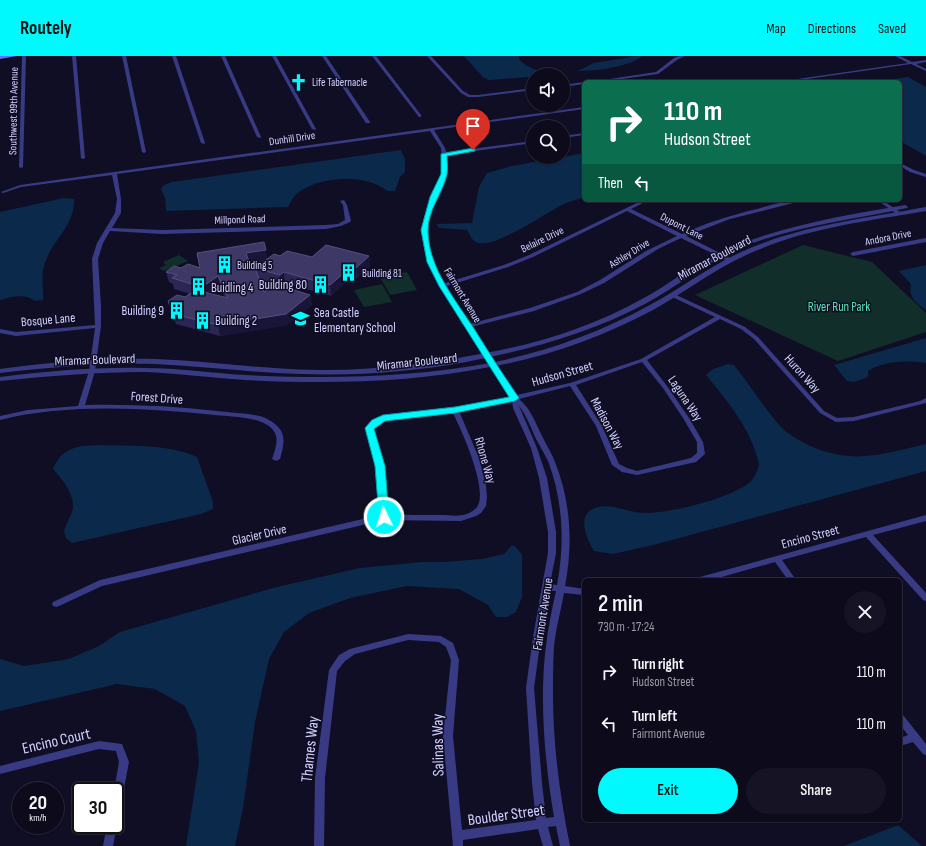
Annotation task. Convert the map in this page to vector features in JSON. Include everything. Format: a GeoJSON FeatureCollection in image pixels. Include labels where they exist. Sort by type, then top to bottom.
{"type":"FeatureCollection","features":[{"type":"Feature","properties":{"kind":"main road"},"geometry":{"type":"LineString","coordinates":[[0,57],[14,56]]}},
{"type":"Feature","properties":{"kind":"street","name":"Southwest 99th Avenue"},"geometry":{"type":"LineString","coordinates":[[21,167],[24,56]]}},
{"type":"Feature","properties":{"kind":"street"},"geometry":{"type":"LineString","coordinates":[[74,56],[83,158]]}},
{"type":"Feature","properties":{"kind":"street"},"geometry":{"type":"LineString","coordinates":[[124,56],[144,152]]}},
{"type":"Feature","properties":{"kind":"street"},"geometry":{"type":"LineString","coordinates":[[174,56],[203,143]]}},
{"type":"Feature","properties":{"kind":"street"},"geometry":{"type":"LineString","coordinates":[[223,56],[259,137]]}},
{"type":"Feature","properties":{"kind":"street"},"geometry":{"type":"LineString","coordinates":[[274,56],[314,129]]}},
{"type":"Feature","properties":{"kind":"street"},"geometry":{"type":"LineString","coordinates":[[324,56],[368,122]]}},
{"type":"Feature","properties":{"kind":"street"},"geometry":{"type":"LineString","coordinates":[[374,56],[420,116]]}},
{"type":"Feature","properties":{"kind":"street"},"geometry":{"type":"LineString","coordinates":[[429,56],[462,92],[469,96],[526,91]]}},
{"type":"Feature","properties":{"kind":"street"},"geometry":{"type":"LineString","coordinates":[[606,80],[657,73],[673,61],[683,56]]}},
{"type":"Feature","properties":{"kind":"street"},"geometry":{"type":"LineString","coordinates":[[897,56],[926,70]]}},
{"type":"Feature","properties":{"kind":"street"},"geometry":{"type":"LineString","coordinates":[[793,80],[926,61]]}},
{"type":"Feature","properties":{"kind":"street"},"geometry":{"type":"LineString","coordinates":[[570,85],[582,83]]}},
{"type":"Feature","properties":{"kind":"street","name":"Dunhill Drive"},"geometry":{"type":"LineString","coordinates":[[3,192],[20,186],[114,172],[582,108]]}},
{"type":"Feature","properties":{"kind":"street","name":"Fairmont Avenue"},"geometry":{"type":"LineString","coordinates":[[431,129],[443,148],[444,174],[430,208],[424,230],[430,262],[442,286],[467,326],[515,398],[524,406],[552,462],[558,482],[566,547],[561,590],[549,655],[548,712],[559,821],[565,846]]}},
{"type":"Feature","properties":{"kind":"street"},"geometry":{"type":"LineString","coordinates":[[570,136],[582,134]]}},
{"type":"Feature","properties":{"kind":"street"},"geometry":{"type":"LineString","coordinates":[[444,154],[526,143]]}},
{"type":"Feature","properties":{"kind":"street"},"geometry":{"type":"LineString","coordinates":[[902,165],[912,171],[926,176]]}},
{"type":"Feature","properties":{"kind":"street"},"geometry":{"type":"LineString","coordinates":[[81,407],[93,367],[98,326],[95,259],[100,243],[110,229],[118,213],[119,199],[114,172]]}},
{"type":"Feature","properties":{"kind":"street","name":"Millpond Road"},"geometry":{"type":"LineString","coordinates":[[110,229],[162,232],[326,227],[339,225],[348,221],[345,205],[342,200]]}},
{"type":"Feature","properties":{"kind":"street","name":"Belaire Drive"},"geometry":{"type":"LineString","coordinates":[[442,286],[505,266],[543,251],[643,202]]}},
{"type":"Feature","properties":{"kind":"street","name":"Ashley Drive"},"geometry":{"type":"LineString","coordinates":[[467,326],[508,316],[593,286],[679,236],[746,212],[794,202]]}},
{"type":"Feature","properties":{"kind":"street"},"geometry":{"type":"LineString","coordinates":[[882,202],[900,214]]}},
{"type":"Feature","properties":{"kind":"street","name":"Miramar Boulevard"},"geometry":{"type":"LineString","coordinates":[[0,371],[177,363],[269,371],[342,372],[413,368],[487,356],[538,344],[601,322],[662,291],[719,255],[761,238],[799,227],[926,203]]}},
{"type":"Feature","properties":{"kind":"street","name":"Dupont Lane"},"geometry":{"type":"LineString","coordinates":[[627,209],[730,260]]}},
{"type":"Feature","properties":{"kind":"street","name":"Miramar Boulevard"},"geometry":{"type":"LineString","coordinates":[[0,379],[93,367],[252,378],[349,380],[445,372],[492,364],[574,342],[632,318],[672,295],[699,277],[752,250],[808,232],[926,209]]}},
{"type":"Feature","properties":{"kind":"street","name":"Andora Drive"},"geometry":{"type":"LineString","coordinates":[[853,254],[926,240]]}},
{"type":"Feature","properties":{"kind":"street","name":"Huron Way"},"geometry":{"type":"LineString","coordinates":[[672,295],[743,328],[756,338],[822,412],[836,420],[854,419],[922,403],[926,400]]}},
{"type":"Feature","properties":{"kind":"street","name":"Hudson Street"},"geometry":{"type":"LineString","coordinates":[[384,517],[380,466],[370,428],[375,422],[383,418],[455,410],[515,398],[572,384],[642,360],[720,317]]}},
{"type":"Feature","properties":{"kind":"street","name":"Bosque Lane"},"geometry":{"type":"LineString","coordinates":[[0,331],[16,334],[98,326]]}},
{"type":"Feature","properties":{"kind":"street","name":"Laguna Way"},"geometry":{"type":"LineString","coordinates":[[625,470],[637,473],[693,460],[701,454],[700,442],[686,418],[664,387],[642,360]]}},
{"type":"Feature","properties":{"kind":"street","name":"Madison Way"},"geometry":{"type":"LineString","coordinates":[[572,384],[599,426],[616,465],[625,470]]}},
{"type":"Feature","properties":{"kind":"street","name":"Fairmont Avenue"},"geometry":{"type":"LineString","coordinates":[[515,398],[516,408],[534,448],[544,486],[552,532],[552,553],[537,637],[530,688],[537,783],[542,824],[548,846]]}},
{"type":"Feature","properties":{"kind":"street","name":"Forest Drive"},"geometry":{"type":"LineString","coordinates":[[0,418],[28,411],[81,407],[143,407],[259,418],[272,424],[279,432],[282,442],[276,459]]}},
{"type":"Feature","properties":{"kind":"street","name":"Rhone Way"},"geometry":{"type":"LineString","coordinates":[[455,410],[471,447],[478,468],[482,488],[482,506],[473,515]]}},
{"type":"Feature","properties":{"kind":"street","name":"Glacier Drive"},"geometry":{"type":"LineString","coordinates":[[56,604],[100,583],[384,517],[461,518],[473,515]]}},
{"type":"Feature","properties":{"kind":"street","name":"Encino Street"},"geometry":{"type":"LineString","coordinates":[[707,578],[926,518]]}},
{"type":"Feature","properties":{"kind":"street"},"geometry":{"type":"LineString","coordinates":[[867,534],[926,598]]}},
{"type":"Feature","properties":{"kind":"street"},"geometry":{"type":"LineString","coordinates":[[777,559],[791,578]]}},
{"type":"Feature","properties":{"kind":"street"},"geometry":{"type":"LineString","coordinates":[[546,587],[582,592]]}},
{"type":"Feature","properties":{"kind":"street","name":"Thames Way"},"geometry":{"type":"LineString","coordinates":[[319,846],[320,778],[333,670],[342,658],[353,651],[408,637],[441,639],[450,645]]}},
{"type":"Feature","properties":{"kind":"street","name":"Salinas Way"},"geometry":{"type":"LineString","coordinates":[[450,645],[455,660],[448,736],[457,841]]}},
{"type":"Feature","properties":{"kind":"street"},"geometry":{"type":"LineString","coordinates":[[902,721],[926,751]]}},
{"type":"Feature","properties":{"kind":"street"},"geometry":{"type":"LineString","coordinates":[[902,741],[915,737]]}},
{"type":"Feature","properties":{"kind":"street","name":"Encino Court"},"geometry":{"type":"LineString","coordinates":[[0,770],[99,745],[119,747],[124,762],[120,782]]}},
{"type":"Feature","properties":{"kind":"street","name":"Boulder Street"},"geometry":{"type":"LineString","coordinates":[[457,841],[559,821]]}},
{"type":"Feature","properties":{"kind":"street"},"geometry":{"type":"LineString","coordinates":[[108,846],[110,834]]}},
{"type":"Feature","properties":{"kind":"green space","name":"River Run Park"},"geometry":{"type":"Polygon","coordinates":[[[803,245],[872,262],[926,313],[926,332],[838,361],[695,295],[803,245]]]}},
{"type":"Feature","properties":{"kind":"green space"},"geometry":{"type":"Polygon","coordinates":[[[179,255],[188,261],[164,271],[159,268],[166,265],[163,262],[179,255]]]}},
{"type":"Feature","properties":{"kind":"green space"},"geometry":{"type":"Polygon","coordinates":[[[407,272],[417,290],[390,295],[380,277],[407,272]]]}},
{"type":"Feature","properties":{"kind":"green space"},"geometry":{"type":"Polygon","coordinates":[[[382,284],[392,302],[364,307],[354,290],[382,284]]]}},
{"type":"Feature","properties":{"kind":"water"},"geometry":{"type":"Polygon","coordinates":[[[464,56],[519,56],[519,59],[525,65],[532,68],[526,68],[526,77],[489,80],[483,77],[464,56]]]}},
{"type":"Feature","properties":{"kind":"water"},"geometry":{"type":"Polygon","coordinates":[[[642,56],[637,60],[621,66],[578,71],[594,63],[642,56]]]}},
{"type":"Feature","properties":{"kind":"water"},"geometry":{"type":"Polygon","coordinates":[[[908,77],[926,87],[926,156],[902,142],[902,80],[886,80],[908,77]]]}},
{"type":"Feature","properties":{"kind":"water"},"geometry":{"type":"Polygon","coordinates":[[[401,150],[405,159],[405,172],[400,177],[395,191],[387,191],[378,185],[356,179],[331,180],[308,187],[299,192],[288,207],[166,211],[165,198],[161,189],[164,185],[172,182],[401,150]]]}},
{"type":"Feature","properties":{"kind":"water"},"geometry":{"type":"Polygon","coordinates":[[[582,153],[582,198],[561,205],[507,236],[486,243],[478,243],[473,240],[467,230],[439,228],[437,224],[472,223],[479,187],[487,173],[526,163],[570,164],[570,156],[582,153]]]}},
{"type":"Feature","properties":{"kind":"water"},"geometry":{"type":"Polygon","coordinates":[[[64,198],[74,199],[73,209],[67,225],[48,255],[45,263],[42,277],[43,300],[35,301],[27,297],[18,296],[0,300],[0,212],[64,198]]]}},
{"type":"Feature","properties":{"kind":"water"},"geometry":{"type":"Polygon","coordinates":[[[926,265],[926,310],[914,299],[910,289],[911,284],[899,271],[926,265]]]}},
{"type":"Feature","properties":{"kind":"water"},"geometry":{"type":"Polygon","coordinates":[[[926,338],[926,363],[896,362],[881,365],[868,371],[868,377],[854,382],[847,381],[834,365],[926,338]]]}},
{"type":"Feature","properties":{"kind":"water"},"geometry":{"type":"Polygon","coordinates":[[[728,364],[734,365],[769,413],[782,428],[810,446],[840,455],[868,456],[926,444],[926,471],[657,544],[613,554],[594,551],[589,542],[584,524],[587,514],[597,507],[604,506],[644,513],[669,511],[714,500],[740,489],[752,480],[759,465],[751,440],[738,417],[706,375],[713,369],[728,364]]]}},
{"type":"Feature","properties":{"kind":"water"},"geometry":{"type":"Polygon","coordinates":[[[99,445],[162,448],[197,457],[213,502],[213,509],[201,514],[72,543],[66,538],[64,531],[73,508],[72,497],[64,482],[53,469],[61,456],[71,449],[99,445]]]}},
{"type":"Feature","properties":{"kind":"water"},"geometry":{"type":"Polygon","coordinates":[[[511,546],[515,546],[522,555],[522,597],[516,612],[507,617],[496,617],[488,605],[459,589],[407,586],[350,598],[309,613],[284,632],[269,659],[255,722],[243,808],[235,846],[186,846],[199,762],[196,731],[185,706],[155,689],[117,684],[0,711],[0,659],[24,666],[69,659],[99,646],[120,632],[277,587],[360,568],[422,562],[482,559],[504,554],[511,546]]]}},
{"type":"Feature","properties":{"kind":"water"},"geometry":{"type":"Polygon","coordinates":[[[898,825],[922,846],[844,846],[898,825]]]}},
{"type":"Feature","properties":{"kind":"building"},"geometry":{"type":"Polygon","coordinates":[[[264,242],[266,250],[246,253],[252,270],[274,254],[280,256],[287,251],[312,257],[326,245],[369,256],[356,268],[351,267],[330,285],[284,272],[280,275],[255,268],[264,292],[275,284],[310,295],[286,314],[218,325],[173,314],[168,301],[177,295],[185,297],[196,290],[228,298],[218,276],[202,287],[172,278],[177,275],[166,272],[174,266],[181,268],[188,264],[200,268],[197,253],[264,242]]]}},
{"type":"Feature","properties":{"kind":"place","name":"Life Tabernacle"},"geometry":{"type":"Point","coordinates":[299,82]}},
{"type":"Feature","properties":{"kind":"place","name":"Building 5"},"geometry":{"type":"Point","coordinates":[224,265]}},
{"type":"Feature","properties":{"kind":"place","name":"Building 81"},"geometry":{"type":"Point","coordinates":[349,273]}},
{"type":"Feature","properties":{"kind":"place","name":"Building 80"},"geometry":{"type":"Point","coordinates":[320,284]}},
{"type":"Feature","properties":{"kind":"place","name":"Buidling 4"},"geometry":{"type":"Point","coordinates":[198,287]}},
{"type":"Feature","properties":{"kind":"place","name":"Building 9"},"geometry":{"type":"Point","coordinates":[177,310]}},
{"type":"Feature","properties":{"kind":"place","name":"Sea Castle Elementary School"},"geometry":{"type":"Point","coordinates":[301,319]}},
{"type":"Feature","properties":{"kind":"place","name":"Building 2"},"geometry":{"type":"Point","coordinates":[202,320]}},
{"type":"Feature","properties":{"kind":"route"},"geometry":{"type":"LineString","coordinates":[[384,517],[380,466],[370,428],[375,422],[383,418],[455,410],[515,398],[442,286],[430,262],[426,246],[424,230],[434,197],[442,182],[445,165],[444,154],[473,150]]}}]}
